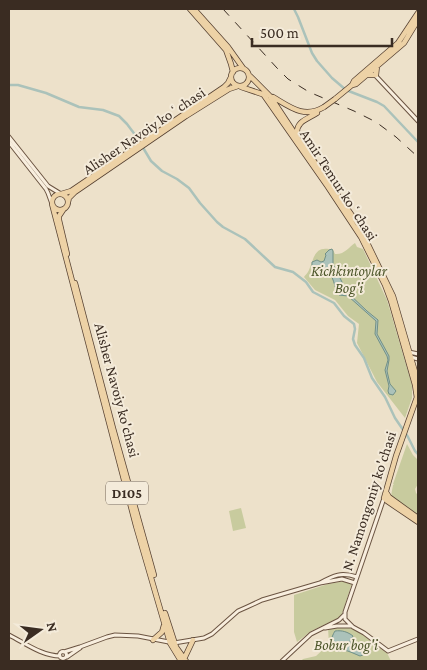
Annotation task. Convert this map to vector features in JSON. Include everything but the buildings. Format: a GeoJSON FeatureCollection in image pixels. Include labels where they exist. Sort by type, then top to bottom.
{"type":"FeatureCollection","features":[{"type":"Feature","properties":{"kind":"main road"},"geometry":{"type":"LineString","coordinates":[[190,9],[226,50],[231,64],[233,84],[270,96],[302,112],[314,112],[324,107]]}},
{"type":"Feature","properties":{"kind":"main road","name":"Amir Temur koʻchasi"},"geometry":{"type":"LineString","coordinates":[[194,9],[243,68],[270,96],[358,232],[386,284],[418,382]]}},
{"type":"Feature","properties":{"kind":"main road"},"geometry":{"type":"LineString","coordinates":[[368,72],[398,43],[418,13]]}},
{"type":"Feature","properties":{"kind":"main road"},"geometry":{"type":"LineString","coordinates":[[297,137],[297,129],[300,123],[324,107],[352,85],[354,81],[377,66],[404,43],[418,20]]}},
{"type":"Feature","properties":{"kind":"main road"},"geometry":{"type":"LineString","coordinates":[[376,75],[377,66]]}},
{"type":"Feature","properties":{"kind":"main road"},"geometry":{"type":"LineString","coordinates":[[52,204],[54,197],[71,191],[141,145],[224,87],[237,68],[243,68]]}},
{"type":"Feature","properties":{"kind":"main road"},"geometry":{"type":"LineString","coordinates":[[368,72],[376,75],[418,121]]}},
{"type":"Feature","properties":{"kind":"main road"},"geometry":{"type":"LineString","coordinates":[[240,86],[247,84],[250,76]]}},
{"type":"Feature","properties":{"kind":"main road","name":"Alisher Navoiy koʻchasi"},"geometry":{"type":"LineString","coordinates":[[68,202],[75,192],[141,145],[226,91],[240,86]]}},
{"type":"Feature","properties":{"kind":"main road","name":"Amir Temur koʻchasi"},"geometry":{"type":"LineString","coordinates":[[263,94],[330,186]]}},
{"type":"Feature","properties":{"kind":"main road"},"geometry":{"type":"LineString","coordinates":[[9,137],[48,186],[66,197],[68,202],[63,210],[56,210],[46,189],[9,142]]}},
{"type":"Feature","properties":{"kind":"main road","name":"Alisher Navoiy ko'chasi"},"geometry":{"type":"LineString","coordinates":[[52,204],[131,508],[165,623],[172,643],[184,660]]}},
{"type":"Feature","properties":{"kind":"main road","name":"Alisher Navoiy ko'chasi"},"geometry":{"type":"LineString","coordinates":[[63,210],[59,220],[68,256],[172,643]]}},
{"type":"Feature","properties":{"kind":"main road"},"geometry":{"type":"LineString","coordinates":[[409,354],[418,354]]}},
{"type":"Feature","properties":{"kind":"main road"},"geometry":{"type":"LineString","coordinates":[[409,354],[418,359]]}},
{"type":"Feature","properties":{"kind":"main road","name":"Amir Temur koʻchasi"},"geometry":{"type":"LineString","coordinates":[[409,354],[418,396]]}},
{"type":"Feature","properties":{"kind":"main road","name":"N. Namongoniy ko'chasi"},"geometry":{"type":"LineString","coordinates":[[346,612],[386,499],[386,492],[411,412],[418,396]]}},
{"type":"Feature","properties":{"kind":"main road"},"geometry":{"type":"LineString","coordinates":[[386,499],[418,518]]}},
{"type":"Feature","properties":{"kind":"main road"},"geometry":{"type":"LineString","coordinates":[[386,499],[418,522]]}},
{"type":"Feature","properties":{"kind":"main road"},"geometry":{"type":"LineString","coordinates":[[320,583],[339,574],[357,577]]}},
{"type":"Feature","properties":{"kind":"main road"},"geometry":{"type":"LineString","coordinates":[[9,635],[55,656],[107,636],[115,635],[138,636],[172,643],[193,640],[212,634],[238,612],[262,600],[320,583],[342,579],[355,583]]}},
{"type":"Feature","properties":{"kind":"main road"},"geometry":{"type":"LineString","coordinates":[[337,624],[346,612]]}},
{"type":"Feature","properties":{"kind":"main road"},"geometry":{"type":"LineString","coordinates":[[346,612],[345,619],[353,627],[388,651],[418,639]]}},
{"type":"Feature","properties":{"kind":"main road"},"geometry":{"type":"LineString","coordinates":[[153,640],[162,632],[165,623]]}},
{"type":"Feature","properties":{"kind":"main road"},"geometry":{"type":"LineString","coordinates":[[282,661],[311,634],[337,624],[353,627]]}},
{"type":"Feature","properties":{"kind":"main road"},"geometry":{"type":"LineString","coordinates":[[184,660],[193,640]]}},
{"type":"Feature","properties":{"kind":"main road"},"geometry":{"type":"LineString","coordinates":[[62,653],[63,659],[80,647]]}},
{"type":"Feature","properties":{"kind":"green space","name":"Kichkintoylar Bog'i"},"geometry":{"type":"Polygon","coordinates":[[[355,243],[357,247],[363,249],[387,300],[412,385],[412,398],[405,418],[377,382],[357,343],[359,324],[348,316],[335,300],[315,290],[304,277],[309,271],[318,251],[327,249],[333,250],[335,254],[338,254],[344,252],[355,243]]]}},
{"type":"Feature","properties":{"kind":"green space"},"geometry":{"type":"Polygon","coordinates":[[[407,444],[418,460],[418,484],[415,489],[418,495],[418,516],[391,496],[393,484],[407,444]]]}},
{"type":"Feature","properties":{"kind":"green space"},"geometry":{"type":"Polygon","coordinates":[[[241,508],[246,528],[233,531],[229,511],[241,508]]]}},
{"type":"Feature","properties":{"kind":"green space"},"geometry":{"type":"Polygon","coordinates":[[[346,581],[352,583],[341,617],[311,631],[297,642],[294,632],[294,595],[328,584],[346,581]]]}},
{"type":"Feature","properties":{"kind":"green space","name":"Bobur bog'i"},"geometry":{"type":"Polygon","coordinates":[[[338,626],[349,627],[363,635],[387,653],[391,661],[301,661],[316,656],[329,644],[328,628],[338,626]]]}},
{"type":"Feature","properties":{"kind":"water"},"geometry":{"type":"Polygon","coordinates":[[[332,249],[333,264],[347,292],[378,320],[377,334],[389,356],[387,371],[390,384],[396,391],[393,395],[389,394],[388,391],[389,386],[385,370],[388,360],[375,334],[376,321],[348,296],[339,295],[328,271],[312,268],[312,262],[317,260],[324,261],[325,254],[332,249]]]}},
{"type":"Feature","properties":{"kind":"water"},"geometry":{"type":"Polygon","coordinates":[[[335,631],[349,633],[353,636],[350,641],[351,645],[356,645],[358,642],[363,655],[360,656],[346,650],[336,650],[332,646],[331,641],[335,631]]]}},
{"type":"Feature","properties":{"kind":"waterway"},"geometry":{"type":"LineString","coordinates":[[294,9],[312,53],[332,78],[346,90],[384,106],[418,142]]}},
{"type":"Feature","properties":{"kind":"waterway"},"geometry":{"type":"LineString","coordinates":[[9,85],[18,85],[46,93],[79,107],[103,110],[119,116],[136,136],[151,161],[162,171],[189,188],[217,222],[245,239],[275,267],[293,272],[306,282],[313,292],[334,303],[344,316],[354,324],[353,339],[355,345],[364,358],[372,378],[385,397],[395,418],[418,454]]}},
{"type":"Feature","properties":{"kind":"railway"},"geometry":{"type":"LineString","coordinates":[[223,9],[288,79],[309,92],[376,122],[418,157]]}}]}
